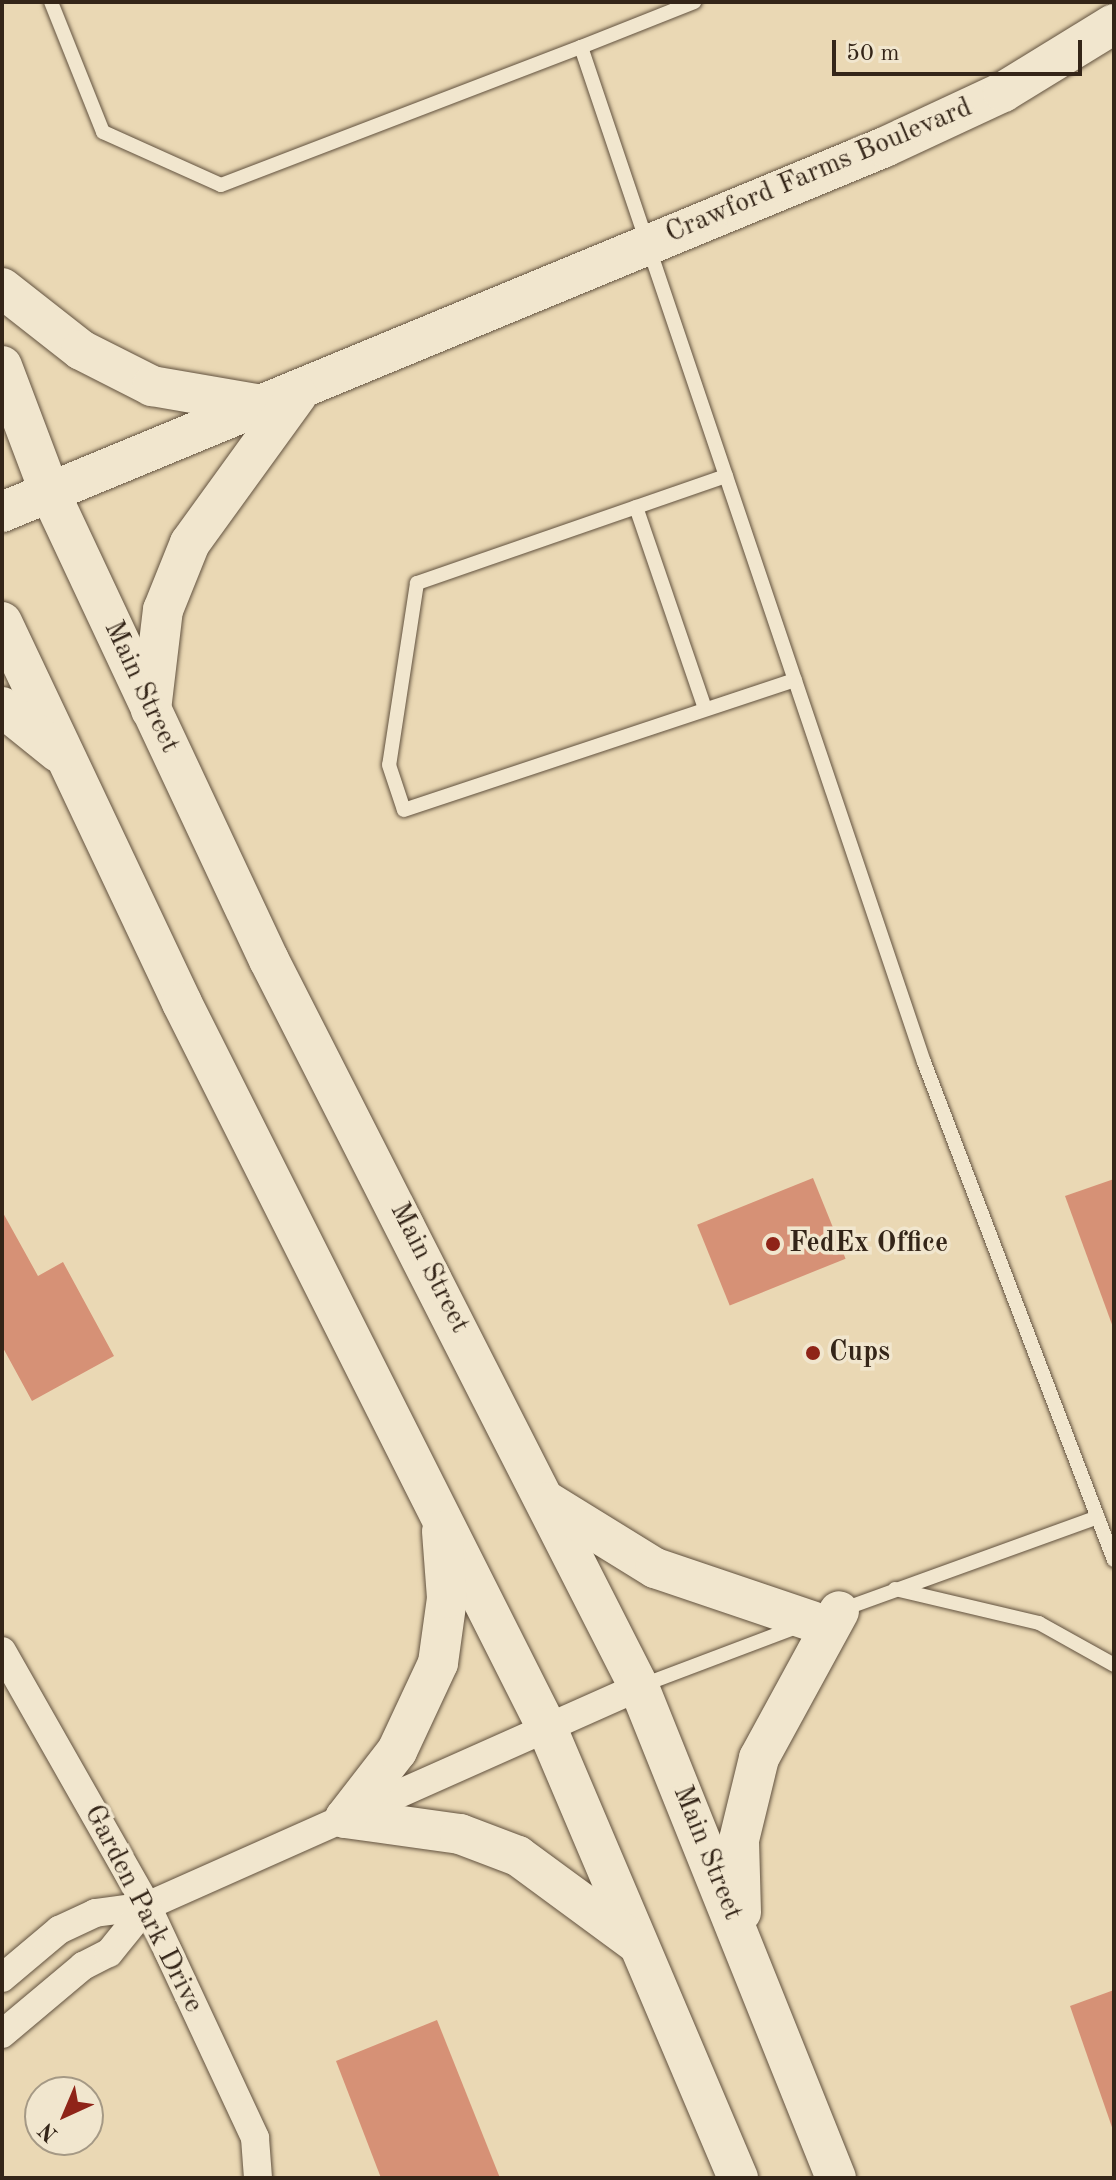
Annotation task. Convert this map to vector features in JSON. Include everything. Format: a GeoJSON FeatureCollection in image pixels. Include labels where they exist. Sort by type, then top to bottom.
{"type":"FeatureCollection","features":[{"type":"Feature","properties":{"kind":"main road","name":"Crawford Farms Boulevard"},"geometry":{"type":"LineString","coordinates":[[2,512],[937,124],[1114,24]]}},
{"type":"Feature","properties":{"kind":"main road"},"geometry":{"type":"LineString","coordinates":[[2,288],[81,350],[152,386],[262,405]]}},
{"type":"Feature","properties":{"kind":"main road","name":"Main Street"},"geometry":{"type":"LineString","coordinates":[[2,366],[50,493],[269,960],[639,1687],[745,1944],[836,2178]]}},
{"type":"Feature","properties":{"kind":"main road"},"geometry":{"type":"LineString","coordinates":[[151,710],[163,610],[190,543],[265,430],[305,387]]}},
{"type":"Feature","properties":{"kind":"main road"},"geometry":{"type":"LineString","coordinates":[[2,622],[66,758],[547,1728],[652,1965],[738,2178]]}},
{"type":"Feature","properties":{"kind":"main road"},"geometry":{"type":"LineString","coordinates":[[2,707],[66,758]]}},
{"type":"Feature","properties":{"kind":"main road"},"geometry":{"type":"LineString","coordinates":[[546,1501],[655,1568],[826,1616],[782,1711],[746,1804],[738,1885],[745,1944]]}},
{"type":"Feature","properties":{"kind":"main road"},"geometry":{"type":"LineString","coordinates":[[440,1508],[447,1598],[438,1663],[397,1751],[345,1818],[460,1834],[518,1856],[607,1915],[652,1965]]}},
{"type":"Feature","properties":{"kind":"street","name":"Garden Park Drive"},"geometry":{"type":"LineString","coordinates":[[2,1651],[147,1906],[255,2138],[258,2178]]}},
{"type":"Feature","properties":{"kind":"street"},"geometry":{"type":"LineString","coordinates":[[2,1978],[59,1930],[95,1913],[147,1906],[639,1687]]}},
{"type":"Feature","properties":{"kind":"street"},"geometry":{"type":"LineString","coordinates":[[2,2034],[83,1966],[109,1953],[147,1906]]}},
{"type":"Feature","properties":{"kind":"lane"},"geometry":{"type":"LineString","coordinates":[[51,2],[103,132],[221,185],[694,2]]}},
{"type":"Feature","properties":{"kind":"lane"},"geometry":{"type":"LineString","coordinates":[[581,47],[924,1062],[1114,1560]]}},
{"type":"Feature","properties":{"kind":"lane"},"geometry":{"type":"LineString","coordinates":[[726,476],[417,583],[389,765],[404,810],[795,680]]}},
{"type":"Feature","properties":{"kind":"lane"},"geometry":{"type":"LineString","coordinates":[[636,507],[705,709]]}},
{"type":"Feature","properties":{"kind":"lane"},"geometry":{"type":"LineString","coordinates":[[639,1687],[894,1589],[1098,1517]]}},
{"type":"Feature","properties":{"kind":"lane"},"geometry":{"type":"LineString","coordinates":[[894,1589],[1039,1623],[1114,1665]]}},
{"type":"Feature","properties":{"kind":"building","name":"FedEx Office"},"geometry":{"type":"Polygon","coordinates":[[[813,1178],[846,1259],[730,1305],[697,1225],[813,1178]]]}},
{"type":"Feature","properties":{"kind":"building"},"geometry":{"type":"Polygon","coordinates":[[[1114,1179],[1114,1330],[1065,1196],[1114,1179]]]}},
{"type":"Feature","properties":{"kind":"building"},"geometry":{"type":"Polygon","coordinates":[[[2,1211],[38,1276],[63,1262],[114,1356],[32,1401],[2,1346],[2,1211]]]}},
{"type":"Feature","properties":{"kind":"building"},"geometry":{"type":"Polygon","coordinates":[[[1114,1990],[1114,2133],[1070,2006],[1114,1990]]]}},
{"type":"Feature","properties":{"kind":"building"},"geometry":{"type":"Polygon","coordinates":[[[437,2020],[500,2178],[381,2178],[336,2061],[437,2020]]]}},
{"type":"Feature","properties":{"kind":"place","name":"FedEx Office"},"geometry":{"type":"Point","coordinates":[773,1244]}},
{"type":"Feature","properties":{"kind":"place","name":"Cups"},"geometry":{"type":"Point","coordinates":[813,1353]}}]}
